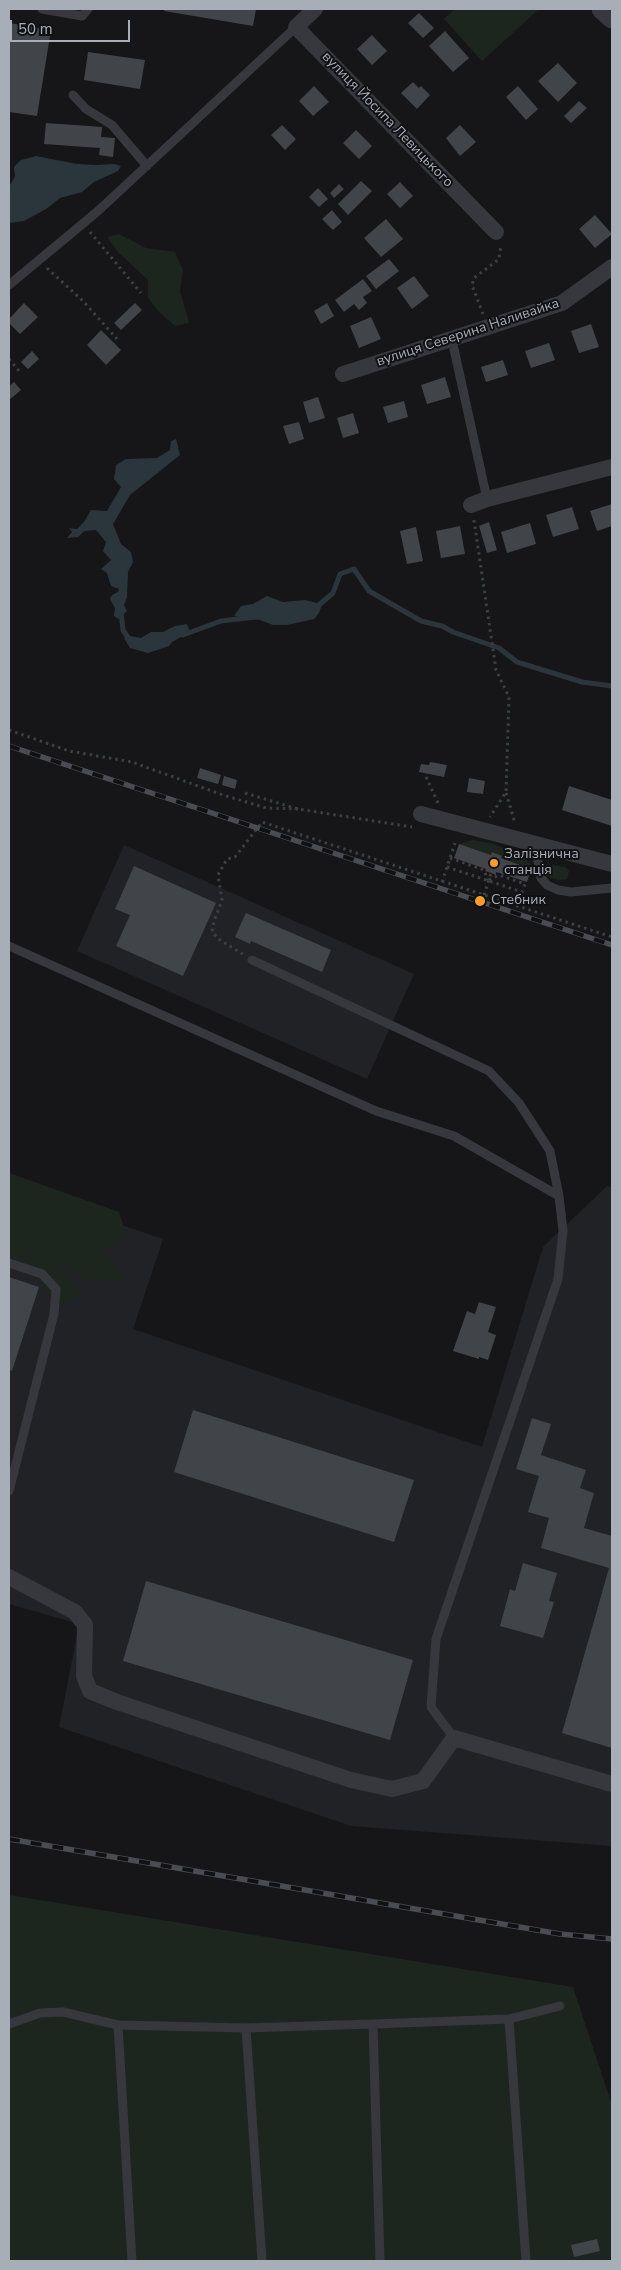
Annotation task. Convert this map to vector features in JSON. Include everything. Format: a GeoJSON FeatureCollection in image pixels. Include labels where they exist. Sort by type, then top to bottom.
{"type":"FeatureCollection","features":[{"type":"Feature","properties":{"kind":"street"},"geometry":{"type":"LineString","coordinates":[[296,27],[315,9]]}},
{"type":"Feature","properties":{"kind":"street"},"geometry":{"type":"LineString","coordinates":[[602,9],[612,18]]}},
{"type":"Feature","properties":{"kind":"street","name":"вулиця Йосипа Левицького"},"geometry":{"type":"LineString","coordinates":[[296,27],[496,232]]}},
{"type":"Feature","properties":{"kind":"street","name":"вулиця Северина Наливайка"},"geometry":{"type":"LineString","coordinates":[[343,374],[562,303],[612,267]]}},
{"type":"Feature","properties":{"kind":"street"},"geometry":{"type":"LineString","coordinates":[[479,502],[612,466]]}},
{"type":"Feature","properties":{"kind":"street"},"geometry":{"type":"LineString","coordinates":[[417,821],[438,818],[612,864]]}},
{"type":"Feature","properties":{"kind":"street"},"geometry":{"type":"LineString","coordinates":[[9,1577],[75,1612],[85,1625],[84,1676],[90,1691],[117,1702],[351,1780],[392,1789],[423,1781],[454,1738],[612,1784]]}},
{"type":"Feature","properties":{"kind":"lane"},"geometry":{"type":"LineString","coordinates":[[42,9],[82,16],[88,9]]}},
{"type":"Feature","properties":{"kind":"lane"},"geometry":{"type":"LineString","coordinates":[[9,285],[83,224],[296,27]]}},
{"type":"Feature","properties":{"kind":"lane"},"geometry":{"type":"LineString","coordinates":[[73,95],[86,109],[112,125],[147,166]]}},
{"type":"Feature","properties":{"kind":"lane"},"geometry":{"type":"LineString","coordinates":[[452,340],[479,502]]}},
{"type":"Feature","properties":{"kind":"lane"},"geometry":{"type":"LineString","coordinates":[[527,843],[541,878],[547,885],[558,890],[571,892],[612,888]]}},
{"type":"Feature","properties":{"kind":"lane"},"geometry":{"type":"LineString","coordinates":[[9,946],[376,1111],[454,1136],[559,1196]]}},
{"type":"Feature","properties":{"kind":"lane"},"geometry":{"type":"LineString","coordinates":[[252,960],[488,1072],[519,1102],[550,1151],[559,1196],[563,1230],[558,1280],[436,1639],[431,1708],[454,1738]]}},
{"type":"Feature","properties":{"kind":"lane"},"geometry":{"type":"LineString","coordinates":[[9,1263],[42,1274],[56,1289],[54,1314],[9,1491]]}},
{"type":"Feature","properties":{"kind":"lane"},"geometry":{"type":"LineString","coordinates":[[9,2024],[40,2013],[63,2012],[118,2025],[246,2028],[372,2024],[509,2019],[560,2006]]}},
{"type":"Feature","properties":{"kind":"lane"},"geometry":{"type":"LineString","coordinates":[[509,2019],[526,2261]]}},
{"type":"Feature","properties":{"kind":"lane"},"geometry":{"type":"LineString","coordinates":[[372,2024],[380,2261]]}},
{"type":"Feature","properties":{"kind":"lane"},"geometry":{"type":"LineString","coordinates":[[118,2025],[132,2261]]}},
{"type":"Feature","properties":{"kind":"lane"},"geometry":{"type":"LineString","coordinates":[[246,2028],[262,2261]]}},
{"type":"Feature","properties":{"kind":"path"},"geometry":{"type":"LineString","coordinates":[[83,224],[141,293]]}},
{"type":"Feature","properties":{"kind":"path"},"geometry":{"type":"LineString","coordinates":[[489,328],[472,285],[474,278],[499,259],[502,246],[496,232]]}},
{"type":"Feature","properties":{"kind":"path"},"geometry":{"type":"LineString","coordinates":[[39,260],[83,301],[117,339]]}},
{"type":"Feature","properties":{"kind":"path"},"geometry":{"type":"LineString","coordinates":[[9,359],[19,371]]}},
{"type":"Feature","properties":{"kind":"path"},"geometry":{"type":"LineString","coordinates":[[479,502],[493,653],[496,670],[509,697],[506,792],[527,843]]}},
{"type":"Feature","properties":{"kind":"path"},"geometry":{"type":"LineString","coordinates":[[9,730],[69,752],[132,762],[220,794],[266,808],[298,809],[417,821]]}},
{"type":"Feature","properties":{"kind":"path"},"geometry":{"type":"LineString","coordinates":[[426,776],[440,806],[438,818]]}},
{"type":"Feature","properties":{"kind":"path"},"geometry":{"type":"LineString","coordinates":[[481,830],[506,792]]}},
{"type":"Feature","properties":{"kind":"path"},"geometry":{"type":"LineString","coordinates":[[245,793],[298,809]]}},
{"type":"Feature","properties":{"kind":"path"},"geometry":{"type":"LineString","coordinates":[[252,960],[222,941],[212,932],[222,900],[218,875],[227,859],[235,856],[262,822],[612,937]]}},
{"type":"Feature","properties":{"kind":"path"},"geometry":{"type":"LineString","coordinates":[[442,882],[456,843]]}},
{"type":"Feature","properties":{"kind":"path"},"geometry":{"type":"LineString","coordinates":[[450,858],[484,870],[483,872],[488,880]]}},
{"type":"Feature","properties":{"kind":"path"},"geometry":{"type":"LineString","coordinates":[[464,872],[467,864]]}},
{"type":"Feature","properties":{"kind":"path"},"geometry":{"type":"LineString","coordinates":[[448,867],[522,892]]}},
{"type":"Feature","properties":{"kind":"path"},"geometry":{"type":"LineString","coordinates":[[484,895],[491,873]]}},
{"type":"Feature","properties":{"kind":"path"},"geometry":{"type":"LineString","coordinates":[[488,880],[498,875],[525,884],[517,906]]}},
{"type":"Feature","properties":{"kind":"path"},"geometry":{"type":"LineString","coordinates":[[508,887],[510,879]]}},
{"type":"Feature","properties":{"kind":"shaded area"},"geometry":{"type":"Polygon","coordinates":[[[455,9],[539,9],[482,61],[444,19],[455,9]]]}},
{"type":"Feature","properties":{"kind":"shaded area"},"geometry":{"type":"Polygon","coordinates":[[[36,156],[77,164],[114,164],[121,166],[118,171],[94,182],[82,192],[60,198],[46,209],[24,221],[9,223],[9,187],[15,176],[14,167],[21,160],[36,156]]]}},
{"type":"Feature","properties":{"kind":"shaded area"},"geometry":{"type":"Polygon","coordinates":[[[119,234],[146,248],[175,252],[183,270],[180,291],[189,323],[175,326],[159,312],[148,298],[148,280],[118,252],[107,237],[119,234]]]}},
{"type":"Feature","properties":{"kind":"shaded area"},"geometry":{"type":"Polygon","coordinates":[[[176,439],[180,455],[130,495],[113,524],[121,544],[131,552],[133,562],[128,572],[127,597],[124,605],[127,611],[118,619],[114,616],[115,608],[110,599],[119,589],[111,586],[107,573],[101,569],[111,560],[103,551],[106,542],[96,530],[84,531],[78,537],[67,538],[72,532],[69,528],[77,529],[91,510],[107,511],[121,487],[114,479],[116,465],[126,459],[157,458],[170,450],[171,441],[176,439]]]}},
{"type":"Feature","properties":{"kind":"shaded area"},"geometry":{"type":"Polygon","coordinates":[[[267,596],[283,602],[305,600],[317,603],[323,601],[319,613],[314,619],[287,625],[273,625],[260,620],[234,616],[241,606],[253,604],[267,596]]]}},
{"type":"Feature","properties":{"kind":"shaded area"},"geometry":{"type":"Polygon","coordinates":[[[187,624],[190,632],[172,642],[169,646],[148,653],[130,648],[124,638],[130,636],[141,638],[151,632],[163,632],[175,626],[187,624]]]}},
{"type":"Feature","properties":{"kind":"shaded area"},"geometry":{"type":"Polygon","coordinates":[[[473,840],[490,843],[510,850],[530,863],[532,869],[502,858],[502,856],[492,852],[491,855],[459,844],[473,840]]]}},
{"type":"Feature","properties":{"kind":"shaded area"},"geometry":{"type":"Polygon","coordinates":[[[124,845],[414,974],[367,1079],[77,951],[124,845]]]}},
{"type":"Feature","properties":{"kind":"shaded area"},"geometry":{"type":"Polygon","coordinates":[[[553,865],[565,867],[569,871],[567,879],[559,880],[548,877],[547,870],[553,865]]]}},
{"type":"Feature","properties":{"kind":"shaded area"},"geometry":{"type":"Polygon","coordinates":[[[9,1173],[119,1212],[127,1237],[102,1252],[127,1278],[116,1283],[87,1279],[60,1262],[82,1293],[56,1305],[28,1264],[9,1260],[9,1173]]]}},
{"type":"Feature","properties":{"kind":"shaded area"},"geometry":{"type":"Polygon","coordinates":[[[607,1186],[612,1187],[612,1846],[351,1826],[59,1727],[79,1624],[9,1604],[9,1187],[163,1239],[133,1329],[482,1447],[543,1247],[607,1186]]]}},
{"type":"Feature","properties":{"kind":"shaded area"},"geometry":{"type":"Polygon","coordinates":[[[9,1895],[573,1987],[612,2105],[612,2261],[9,2261],[9,1895]]]}},
{"type":"Feature","properties":{"kind":"building"},"geometry":{"type":"Polygon","coordinates":[[[164,9],[256,9],[253,26],[164,11],[164,9]]]}},
{"type":"Feature","properties":{"kind":"building"},"geometry":{"type":"Polygon","coordinates":[[[419,13],[434,28],[423,38],[408,23],[419,13]]]}},
{"type":"Feature","properties":{"kind":"building"},"geometry":{"type":"Polygon","coordinates":[[[9,23],[51,30],[37,116],[9,112],[9,23]]]}},
{"type":"Feature","properties":{"kind":"building"},"geometry":{"type":"Polygon","coordinates":[[[445,31],[469,58],[453,72],[429,46],[445,31]]]}},
{"type":"Feature","properties":{"kind":"building"},"geometry":{"type":"Polygon","coordinates":[[[372,35],[387,51],[372,65],[357,49],[372,35]]]}},
{"type":"Feature","properties":{"kind":"building"},"geometry":{"type":"Polygon","coordinates":[[[88,52],[145,60],[140,89],[84,80],[88,52]]]}},
{"type":"Feature","properties":{"kind":"building"},"geometry":{"type":"Polygon","coordinates":[[[558,63],[577,83],[558,102],[538,81],[558,63]]]}},
{"type":"Feature","properties":{"kind":"building"},"geometry":{"type":"Polygon","coordinates":[[[413,82],[419,88],[421,86],[430,95],[417,109],[401,93],[413,82]]]}},
{"type":"Feature","properties":{"kind":"building"},"geometry":{"type":"Polygon","coordinates":[[[314,86],[329,102],[313,116],[299,101],[314,86]]]}},
{"type":"Feature","properties":{"kind":"building"},"geometry":{"type":"Polygon","coordinates":[[[518,86],[538,109],[526,120],[506,97],[518,86]]]}},
{"type":"Feature","properties":{"kind":"building"},"geometry":{"type":"Polygon","coordinates":[[[579,101],[587,108],[571,123],[564,116],[579,101]]]}},
{"type":"Feature","properties":{"kind":"building"},"geometry":{"type":"Polygon","coordinates":[[[46,123],[102,127],[101,137],[115,138],[113,157],[99,155],[100,148],[44,144],[46,123]]]}},
{"type":"Feature","properties":{"kind":"building"},"geometry":{"type":"Polygon","coordinates":[[[282,125],[296,139],[285,150],[271,135],[282,125]]]}},
{"type":"Feature","properties":{"kind":"building"},"geometry":{"type":"Polygon","coordinates":[[[460,125],[476,142],[460,156],[446,138],[460,125]]]}},
{"type":"Feature","properties":{"kind":"building"},"geometry":{"type":"Polygon","coordinates":[[[356,130],[372,146],[359,159],[343,143],[356,130]]]}},
{"type":"Feature","properties":{"kind":"building"},"geometry":{"type":"Polygon","coordinates":[[[361,181],[372,191],[348,215],[338,204],[361,181]]]}},
{"type":"Feature","properties":{"kind":"building"},"geometry":{"type":"Polygon","coordinates":[[[400,182],[413,196],[400,208],[387,194],[400,182]]]}},
{"type":"Feature","properties":{"kind":"building"},"geometry":{"type":"Polygon","coordinates":[[[339,184],[344,189],[334,198],[330,193],[339,184]]]}},
{"type":"Feature","properties":{"kind":"building"},"geometry":{"type":"Polygon","coordinates":[[[318,188],[328,199],[319,207],[309,197],[318,188]]]}},
{"type":"Feature","properties":{"kind":"building"},"geometry":{"type":"Polygon","coordinates":[[[332,210],[342,222],[333,230],[322,219],[332,210]]]}},
{"type":"Feature","properties":{"kind":"building"},"geometry":{"type":"Polygon","coordinates":[[[595,215],[612,234],[595,248],[579,229],[595,215]]]}},
{"type":"Feature","properties":{"kind":"building"},"geometry":{"type":"Polygon","coordinates":[[[386,219],[403,239],[381,257],[364,238],[386,219]]]}},
{"type":"Feature","properties":{"kind":"building"},"geometry":{"type":"Polygon","coordinates":[[[389,259],[399,271],[376,289],[366,276],[389,259]]]}},
{"type":"Feature","properties":{"kind":"building"},"geometry":{"type":"Polygon","coordinates":[[[414,276],[429,296],[412,309],[397,288],[414,276]]]}},
{"type":"Feature","properties":{"kind":"building"},"geometry":{"type":"Polygon","coordinates":[[[363,279],[372,291],[363,297],[367,303],[359,310],[354,304],[344,312],[335,300],[363,279]]]}},
{"type":"Feature","properties":{"kind":"building"},"geometry":{"type":"Polygon","coordinates":[[[24,303],[38,317],[20,334],[9,323],[9,319],[24,303]]]}},
{"type":"Feature","properties":{"kind":"building"},"geometry":{"type":"Polygon","coordinates":[[[135,303],[142,310],[121,330],[114,323],[135,303]]]}},
{"type":"Feature","properties":{"kind":"building"},"geometry":{"type":"Polygon","coordinates":[[[327,303],[334,316],[321,324],[314,311],[327,303]]]}},
{"type":"Feature","properties":{"kind":"building"},"geometry":{"type":"Polygon","coordinates":[[[371,317],[381,339],[359,348],[350,326],[371,317]]]}},
{"type":"Feature","properties":{"kind":"building"},"geometry":{"type":"Polygon","coordinates":[[[591,324],[599,347],[579,353],[571,331],[591,324]]]}},
{"type":"Feature","properties":{"kind":"building"},"geometry":{"type":"Polygon","coordinates":[[[101,330],[121,350],[106,365],[87,345],[101,330]]]}},
{"type":"Feature","properties":{"kind":"building"},"geometry":{"type":"Polygon","coordinates":[[[549,343],[555,360],[531,368],[525,351],[549,343]]]}},
{"type":"Feature","properties":{"kind":"building"},"geometry":{"type":"Polygon","coordinates":[[[32,351],[39,359],[28,369],[21,362],[32,351]]]}},
{"type":"Feature","properties":{"kind":"building"},"geometry":{"type":"Polygon","coordinates":[[[503,360],[508,375],[486,382],[481,367],[503,360]]]}},
{"type":"Feature","properties":{"kind":"building"},"geometry":{"type":"Polygon","coordinates":[[[445,377],[451,397],[427,404],[421,385],[445,377]]]}},
{"type":"Feature","properties":{"kind":"building"},"geometry":{"type":"Polygon","coordinates":[[[14,382],[21,390],[9,400],[9,386],[14,382]]]}},
{"type":"Feature","properties":{"kind":"building"},"geometry":{"type":"Polygon","coordinates":[[[318,397],[325,418],[309,423],[303,402],[318,397]]]}},
{"type":"Feature","properties":{"kind":"building"},"geometry":{"type":"Polygon","coordinates":[[[404,401],[408,417],[388,423],[383,407],[404,401]]]}},
{"type":"Feature","properties":{"kind":"building"},"geometry":{"type":"Polygon","coordinates":[[[353,413],[359,433],[343,438],[337,418],[353,413]]]}},
{"type":"Feature","properties":{"kind":"building"},"geometry":{"type":"Polygon","coordinates":[[[299,422],[304,439],[289,444],[283,426],[299,422]]]}},
{"type":"Feature","properties":{"kind":"building"},"geometry":{"type":"Polygon","coordinates":[[[612,504],[612,526],[597,531],[590,511],[612,504]]]}},
{"type":"Feature","properties":{"kind":"building"},"geometry":{"type":"Polygon","coordinates":[[[572,507],[579,529],[553,537],[546,515],[572,507]]]}},
{"type":"Feature","properties":{"kind":"building"},"geometry":{"type":"Polygon","coordinates":[[[489,522],[497,550],[487,553],[479,526],[489,522]]]}},
{"type":"Feature","properties":{"kind":"building"},"geometry":{"type":"Polygon","coordinates":[[[530,523],[536,544],[507,553],[501,532],[530,523]]]}},
{"type":"Feature","properties":{"kind":"building"},"geometry":{"type":"Polygon","coordinates":[[[460,526],[465,554],[441,558],[436,531],[460,526]]]}},
{"type":"Feature","properties":{"kind":"building"},"geometry":{"type":"Polygon","coordinates":[[[416,527],[423,561],[407,564],[400,531],[416,527]]]}},
{"type":"Feature","properties":{"kind":"building"},"geometry":{"type":"Polygon","coordinates":[[[430,762],[447,765],[444,777],[419,772],[421,764],[429,765],[430,762]]]}},
{"type":"Feature","properties":{"kind":"building"},"geometry":{"type":"Polygon","coordinates":[[[200,768],[221,775],[218,784],[197,778],[200,768]]]}},
{"type":"Feature","properties":{"kind":"building"},"geometry":{"type":"Polygon","coordinates":[[[224,776],[237,780],[235,789],[222,785],[224,776]]]}},
{"type":"Feature","properties":{"kind":"building"},"geometry":{"type":"Polygon","coordinates":[[[469,778],[485,781],[483,794],[467,792],[469,778]]]}},
{"type":"Feature","properties":{"kind":"building"},"geometry":{"type":"Polygon","coordinates":[[[569,786],[612,800],[612,826],[562,810],[569,786]]]}},
{"type":"Feature","properties":{"kind":"building","name":"Залізнична станція"},"geometry":{"type":"Polygon","coordinates":[[[459,844],[491,855],[492,852],[502,856],[501,858],[531,869],[527,882],[496,872],[496,875],[485,871],[486,869],[454,858],[459,844]]]}},
{"type":"Feature","properties":{"kind":"building"},"geometry":{"type":"Polygon","coordinates":[[[134,866],[216,903],[183,976],[116,946],[130,915],[115,909],[134,866]]]}},
{"type":"Feature","properties":{"kind":"building"},"geometry":{"type":"Polygon","coordinates":[[[246,913],[331,950],[322,972],[251,941],[250,944],[235,937],[246,913]]]}},
{"type":"Feature","properties":{"kind":"building"},"geometry":{"type":"Polygon","coordinates":[[[9,1277],[39,1287],[12,1371],[9,1370],[9,1277]]]}},
{"type":"Feature","properties":{"kind":"building"},"geometry":{"type":"Polygon","coordinates":[[[479,1302],[496,1307],[488,1332],[496,1335],[488,1360],[453,1351],[467,1311],[475,1314],[479,1302]]]}},
{"type":"Feature","properties":{"kind":"building"},"geometry":{"type":"Polygon","coordinates":[[[193,1410],[414,1480],[394,1542],[174,1472],[193,1410]]]}},
{"type":"Feature","properties":{"kind":"building"},"geometry":{"type":"Polygon","coordinates":[[[532,1418],[551,1424],[541,1455],[586,1470],[580,1488],[594,1493],[584,1528],[612,1536],[612,1748],[562,1733],[609,1568],[541,1548],[549,1518],[528,1512],[539,1476],[516,1469],[532,1418]]]}},
{"type":"Feature","properties":{"kind":"building"},"geometry":{"type":"Polygon","coordinates":[[[523,1563],[557,1573],[549,1601],[554,1602],[543,1638],[500,1626],[510,1589],[515,1591],[523,1563]]]}},
{"type":"Feature","properties":{"kind":"building"},"geometry":{"type":"Polygon","coordinates":[[[146,1581],[413,1660],[390,1740],[123,1661],[146,1581]]]}},
{"type":"Feature","properties":{"kind":"building"},"geometry":{"type":"Polygon","coordinates":[[[597,2239],[600,2251],[574,2257],[571,2245],[597,2239]]]}},
{"type":"Feature","properties":{"kind":"waterway"},"geometry":{"type":"LineString","coordinates":[[319,605],[333,593],[340,574],[354,569],[369,591],[421,621],[442,626],[453,632],[499,648],[517,662],[582,682],[612,686]]}},
{"type":"Feature","properties":{"kind":"waterway"},"geometry":{"type":"LineString","coordinates":[[121,611],[123,630],[131,642]]}},
{"type":"Feature","properties":{"kind":"waterway"},"geometry":{"type":"LineString","coordinates":[[183,635],[221,621],[256,617]]}},
{"type":"Feature","properties":{"kind":"railway"},"geometry":{"type":"LineString","coordinates":[[9,746],[612,945]]}},
{"type":"Feature","properties":{"kind":"railway"},"geometry":{"type":"LineString","coordinates":[[9,1839],[560,1934],[612,1939]]}},
{"type":"Feature","properties":{"kind":"place","name":"Залізнична станція"},"geometry":{"type":"Point","coordinates":[494,863]}},
{"type":"Feature","properties":{"kind":"place","name":"Стебник"},"geometry":{"type":"Point","coordinates":[480,901]}}]}
